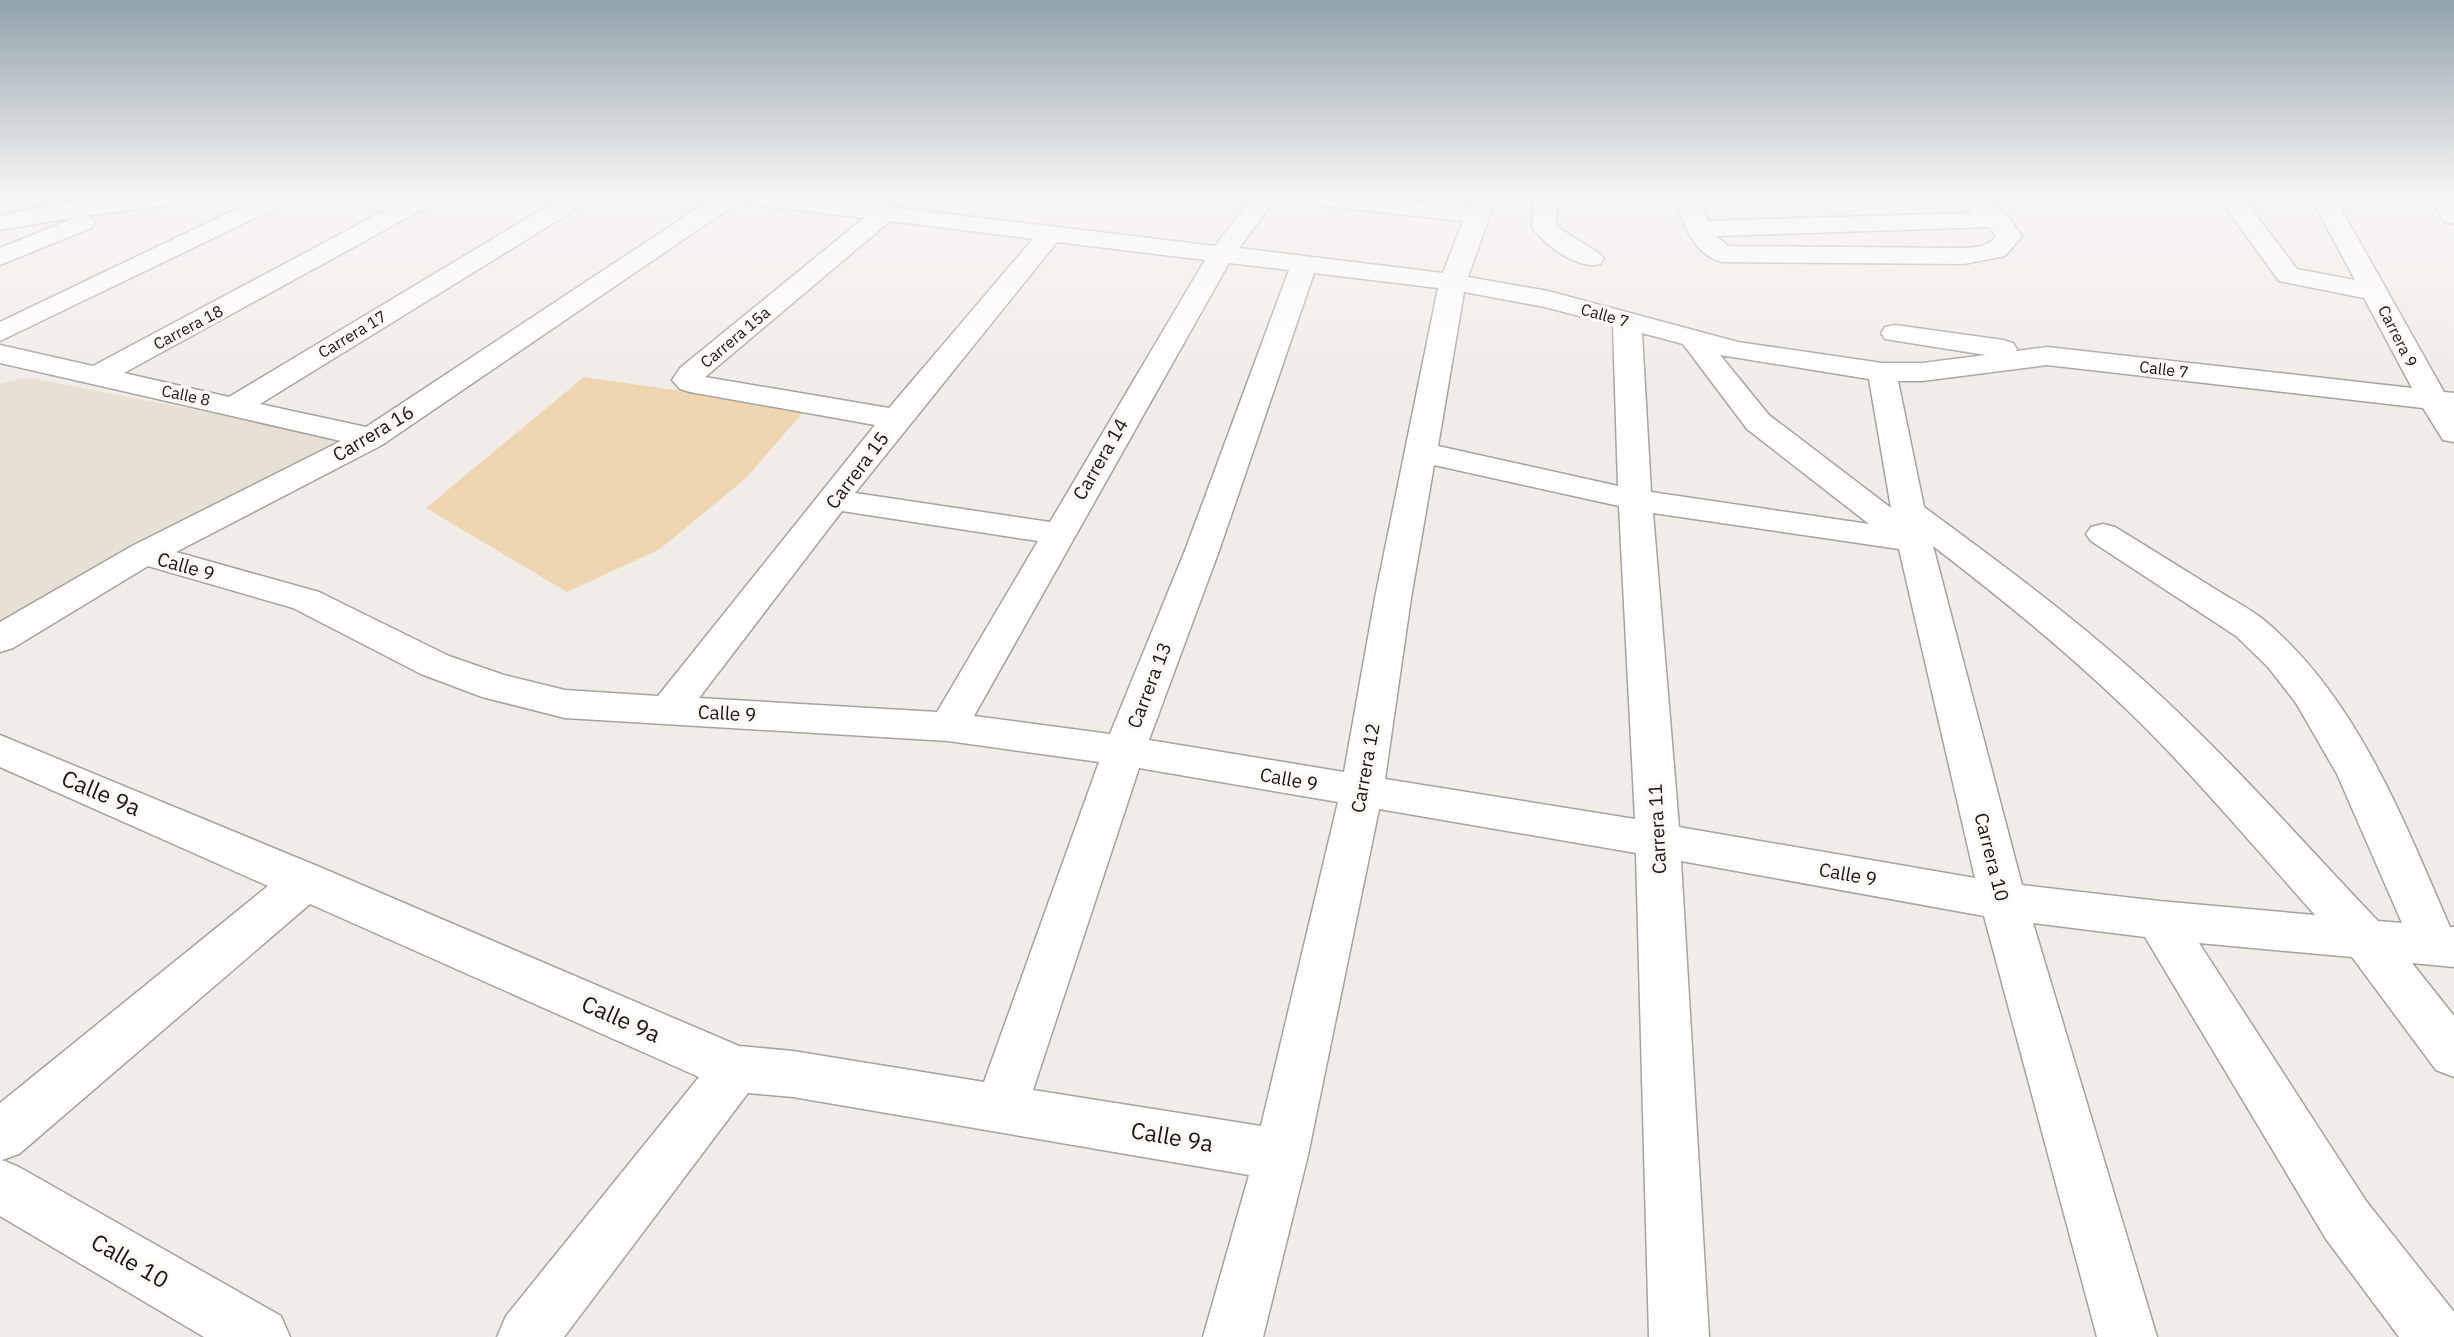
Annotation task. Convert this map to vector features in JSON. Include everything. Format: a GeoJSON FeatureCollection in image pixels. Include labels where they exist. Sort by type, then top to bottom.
{"type":"FeatureCollection","features":[{"type":"Feature","properties":{"kind":"street"},"geometry":{"type":"LineString","coordinates":[[0,333],[150,260]]}},
{"type":"Feature","properties":{"kind":"street","name":"Carrera 18"},"geometry":{"type":"LineString","coordinates":[[97,376],[311,260]]}},
{"type":"Feature","properties":{"kind":"street","name":"Carrera 17"},"geometry":{"type":"LineString","coordinates":[[235,406],[475,260]]}},
{"type":"Feature","properties":{"kind":"street","name":"Carrera 16"},"geometry":{"type":"LineString","coordinates":[[0,639],[144,554],[371,438],[636,260]]}},
{"type":"Feature","properties":{"kind":"street","name":"Carrera 15a"},"geometry":{"type":"LineString","coordinates":[[828,260],[690,374],[687,380],[690,383],[896,419]]}},
{"type":"Feature","properties":{"kind":"street","name":"Carrera 15"},"geometry":{"type":"LineString","coordinates":[[668,710],[896,419],[1028,260]]}},
{"type":"Feature","properties":{"kind":"street","name":"Carrera 14"},"geometry":{"type":"LineString","coordinates":[[948,727],[1057,533],[1217,260]]}},
{"type":"Feature","properties":{"kind":"street","name":"Calle 7"},"geometry":{"type":"LineString","coordinates":[[1266,260],[1453,282],[1538,297],[1736,350],[1888,352],[1923,372],[2047,356],[2443,401]]}},
{"type":"Feature","properties":{"kind":"street","name":"Carrera 12"},"geometry":{"type":"LineString","coordinates":[[1233,1337],[1281,1155],[1362,791],[1393,598],[1453,282],[1461,260]]}},
{"type":"Feature","properties":{"kind":"street"},"geometry":{"type":"LineString","coordinates":[[2277,260],[2288,275],[2376,292]]}},
{"type":"Feature","properties":{"kind":"street","name":"Carrera 9"},"geometry":{"type":"LineString","coordinates":[[2358,260],[2443,401],[2454,433]]}},
{"type":"Feature","properties":{"kind":"street","name":"Carrera 13"},"geometry":{"type":"LineString","coordinates":[[1001,1108],[1124,751],[1203,548],[1304,264]]}},
{"type":"Feature","properties":{"kind":"street","name":"Carrera 11"},"geometry":{"type":"LineString","coordinates":[[1627,322],[1635,500],[1658,840],[1679,1337]]}},
{"type":"Feature","properties":{"kind":"street"},"geometry":{"type":"LineString","coordinates":[[1695,340],[1758,422],[1911,526],[2034,605],[2128,688],[2228,789],[2364,937],[2454,1054]]}},
{"type":"Feature","properties":{"kind":"street"},"geometry":{"type":"LineString","coordinates":[[1888,352],[2047,356]]}},
{"type":"Feature","properties":{"kind":"street","name":"Carrera 10"},"geometry":{"type":"LineString","coordinates":[[1888,352],[1911,526],[2003,901],[2127,1337]]}},
{"type":"Feature","properties":{"kind":"street","name":"Calle 8"},"geometry":{"type":"LineString","coordinates":[[0,354],[371,438]]}},
{"type":"Feature","properties":{"kind":"street"},"geometry":{"type":"LineString","coordinates":[[0,377],[31,361]]}},
{"type":"Feature","properties":{"kind":"street"},"geometry":{"type":"LineString","coordinates":[[1421,452],[1635,500],[1911,526]]}},
{"type":"Feature","properties":{"kind":"street"},"geometry":{"type":"LineString","coordinates":[[834,500],[1057,533]]}},
{"type":"Feature","properties":{"kind":"street"},"geometry":{"type":"LineString","coordinates":[[2103,534],[2267,641],[2312,698],[2363,779],[2444,945]]}},
{"type":"Feature","properties":{"kind":"street","name":"Calle 9"},"geometry":{"type":"LineString","coordinates":[[144,554],[306,600],[435,665],[496,687],[565,704],[624,710],[668,710],[948,727],[1124,751],[2003,901],[2159,920],[2444,945]]}},
{"type":"Feature","properties":{"kind":"street","name":"Calle 9a"},"geometry":{"type":"LineString","coordinates":[[0,750],[736,1069],[793,1074],[1281,1155]]}},
{"type":"Feature","properties":{"kind":"street"},"geometry":{"type":"LineString","coordinates":[[0,1136],[306,881]]}},
{"type":"Feature","properties":{"kind":"street"},"geometry":{"type":"LineString","coordinates":[[2159,920],[2346,1220],[2436,1337]]}},
{"type":"Feature","properties":{"kind":"street"},"geometry":{"type":"LineString","coordinates":[[527,1337],[736,1069]]}},
{"type":"Feature","properties":{"kind":"street","name":"Calle 10"},"geometry":{"type":"LineString","coordinates":[[0,1186],[260,1337]]}},
{"type":"Feature","properties":{"kind":"shaded area"},"geometry":{"type":"Polygon","coordinates":[[[584,377],[806,409],[745,479],[660,549],[567,592],[426,508],[584,377]]]}},
{"type":"Feature","properties":{"kind":"shaded area"},"geometry":{"type":"Polygon","coordinates":[[[25,378],[350,440],[0,627],[0,384],[25,378]]]}}]}
